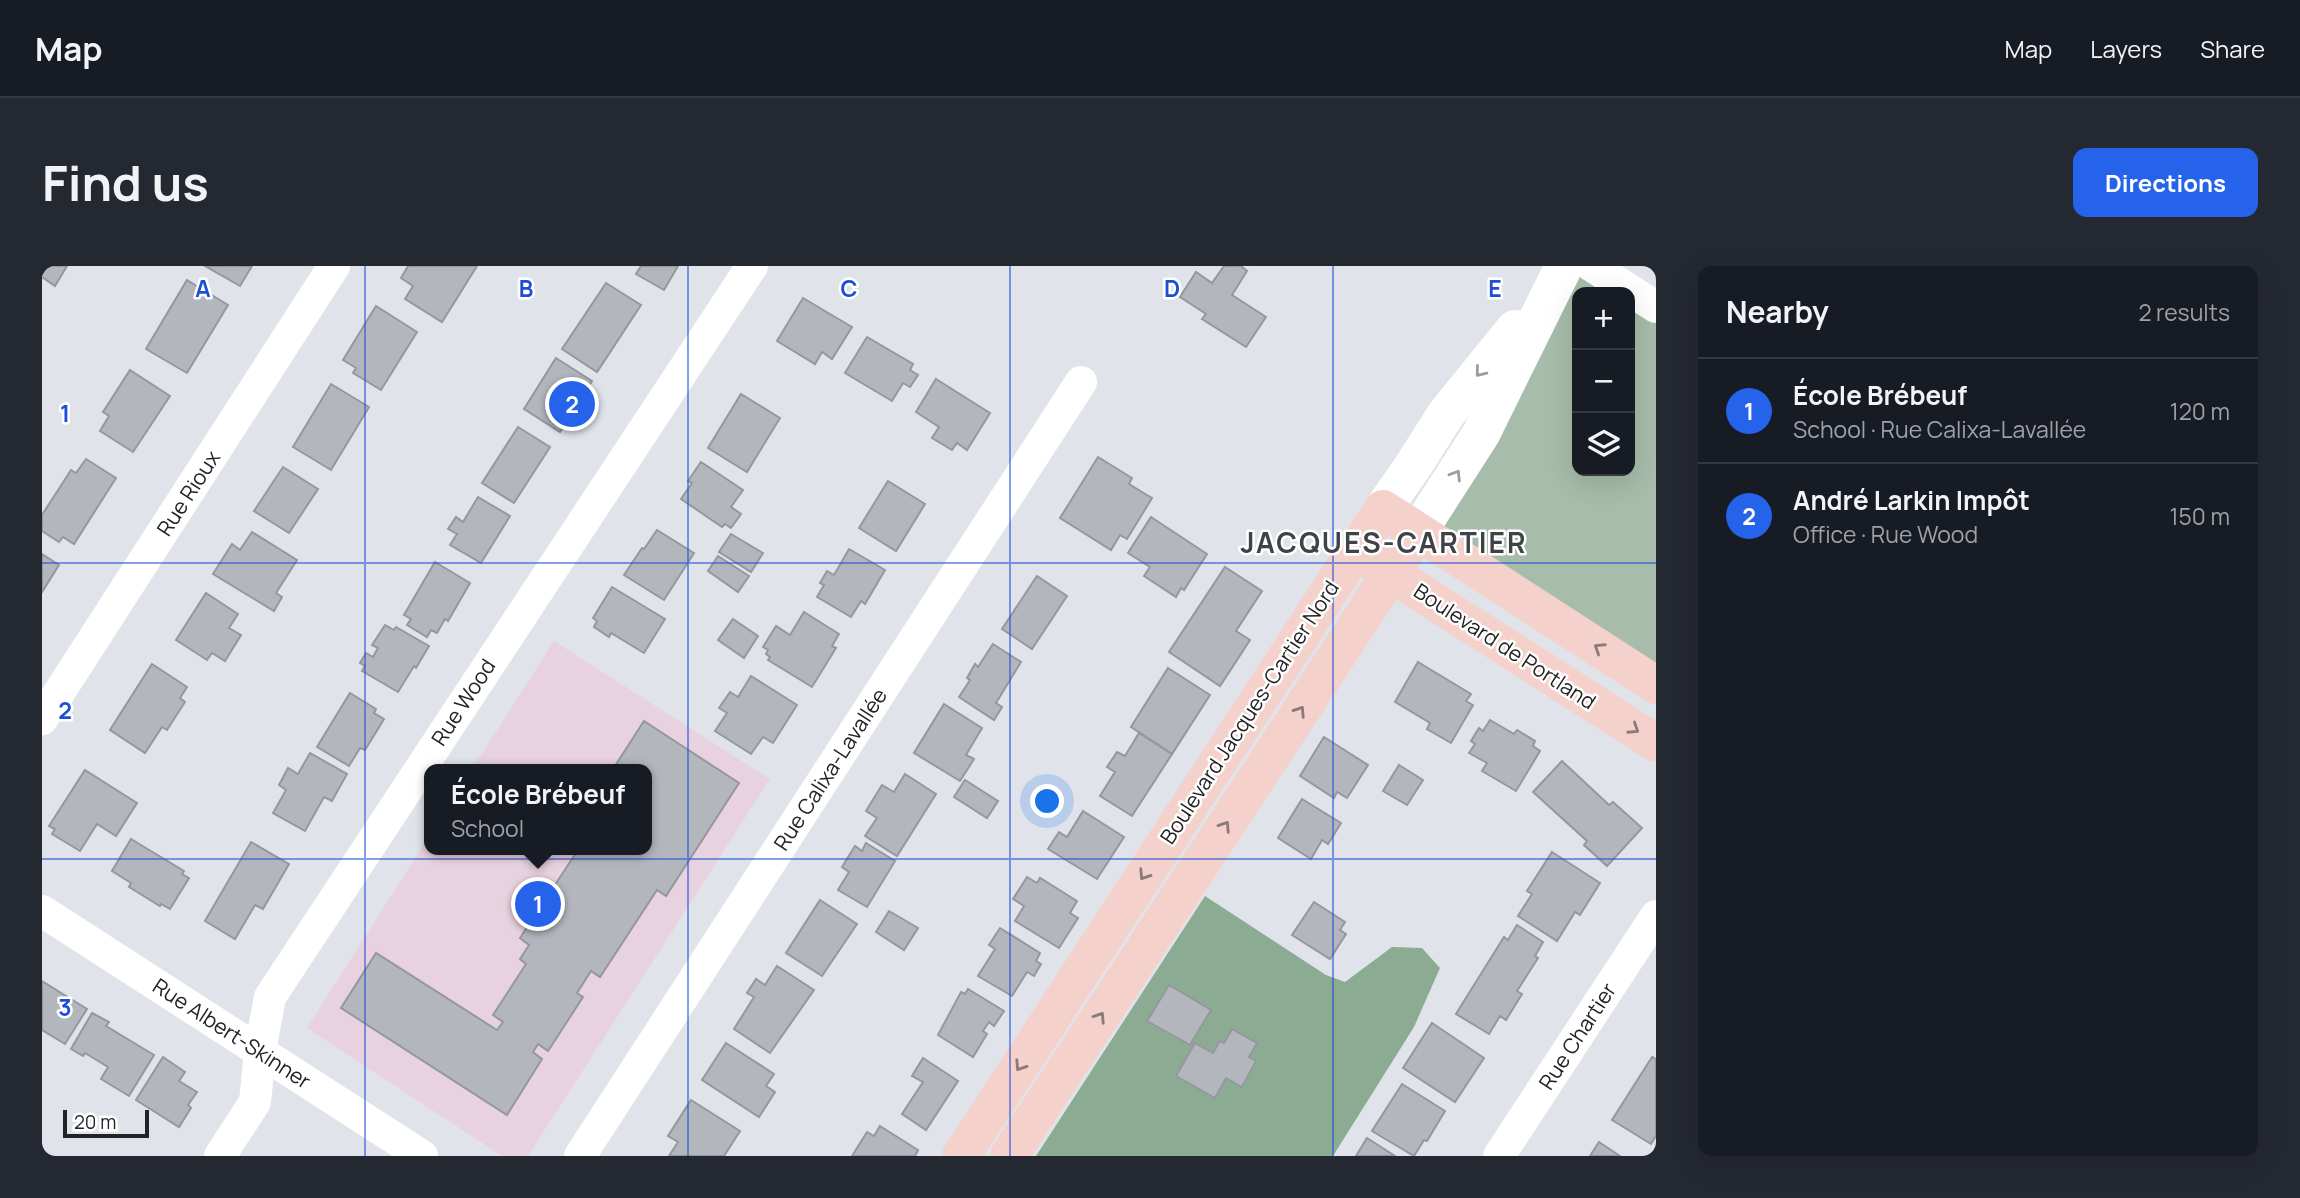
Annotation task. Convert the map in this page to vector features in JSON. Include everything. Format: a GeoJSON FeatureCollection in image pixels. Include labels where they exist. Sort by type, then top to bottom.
{"type":"FeatureCollection","features":[{"type":"Feature","properties":{"kind":"main road"},"geometry":{"type":"LineString","coordinates":[[1382,509],[1656,685]]}},
{"type":"Feature","properties":{"kind":"main road","name":"Boulevard Jacques-Cartier Nord"},"geometry":{"type":"LineString","coordinates":[[961,1156],[1382,509]]}},
{"type":"Feature","properties":{"kind":"main road","name":"Boulevard Jacques-Cartier Nord"},"geometry":{"type":"LineString","coordinates":[[1009,1156],[1418,532]]}},
{"type":"Feature","properties":{"kind":"main road","name":"Boulevard de Portland"},"geometry":{"type":"LineString","coordinates":[[1354,550],[1656,743]]}},
{"type":"Feature","properties":{"kind":"street","name":"Rue Rioux"},"geometry":{"type":"LineString","coordinates":[[42,719],[334,266]]}},
{"type":"Feature","properties":{"kind":"street","name":"Rue Wood"},"geometry":{"type":"LineString","coordinates":[[220,1156],[255,1102],[260,1051],[270,997],[752,266]]}},
{"type":"Feature","properties":{"kind":"street"},"geometry":{"type":"LineString","coordinates":[[1592,266],[1656,307]]}},
{"type":"Feature","properties":{"kind":"street","name":"Boulevard Jacques-Cartier Nord"},"geometry":{"type":"LineString","coordinates":[[1382,509],[1446,414],[1559,274]]}},
{"type":"Feature","properties":{"kind":"street","name":"Boulevard Jacques-Cartier Nord"},"geometry":{"type":"LineString","coordinates":[[1418,532],[1481,434],[1559,274]]}},
{"type":"Feature","properties":{"kind":"street","name":"Rue Calixa-Lavallée"},"geometry":{"type":"LineString","coordinates":[[580,1156],[1081,382]]}},
{"type":"Feature","properties":{"kind":"street","name":"Rue Albert-Skinner"},"geometry":{"type":"LineString","coordinates":[[42,911],[422,1156]]}},
{"type":"Feature","properties":{"kind":"street","name":"Rue Chartier"},"geometry":{"type":"LineString","coordinates":[[1499,1156],[1656,916]]}},
{"type":"Feature","properties":{"kind":"shaded area"},"geometry":{"type":"Polygon","coordinates":[[[554,641],[770,779],[528,1156],[502,1156],[307,1028],[424,844],[424,855],[652,855],[652,764],[475,764],[554,641]]]}},
{"type":"Feature","properties":{"kind":"green space"},"geometry":{"type":"Polygon","coordinates":[[[1564,266],[1592,266],[1625,287],[1572,287],[1572,476],[1635,476],[1635,294],[1656,307],[1656,685],[1418,532],[1481,434],[1564,266]]]}},
{"type":"Feature","properties":{"kind":"green space"},"geometry":{"type":"Polygon","coordinates":[[[1205,896],[1326,975],[1345,982],[1392,947],[1422,948],[1440,968],[1414,1027],[1333,1156],[1036,1156],[1205,896]]]}},
{"type":"Feature","properties":{"kind":"building"},"geometry":{"type":"Polygon","coordinates":[[[42,266],[67,266],[55,286],[42,277],[42,266]]]}},
{"type":"Feature","properties":{"kind":"building"},"geometry":{"type":"Polygon","coordinates":[[[205,266],[252,266],[240,286],[205,266]]]}},
{"type":"Feature","properties":{"kind":"building"},"geometry":{"type":"Polygon","coordinates":[[[408,266],[477,266],[442,322],[405,299],[413,286],[401,278],[408,266]]]}},
{"type":"Feature","properties":{"kind":"building"},"geometry":{"type":"Polygon","coordinates":[[[641,266],[678,266],[664,290],[636,274],[641,266]]]}},
{"type":"Feature","properties":{"kind":"building"},"geometry":{"type":"Polygon","coordinates":[[[1224,266],[1241,266],[1247,271],[1232,295],[1266,317],[1246,347],[1202,319],[1206,314],[1180,297],[1196,272],[1212,283],[1224,266]]]}},
{"type":"Feature","properties":{"kind":"building"},"geometry":{"type":"Polygon","coordinates":[[[187,280],[228,305],[187,373],[146,349],[187,280]]]}},
{"type":"Feature","properties":{"kind":"building"},"geometry":{"type":"Polygon","coordinates":[[[606,283],[641,305],[597,372],[562,349],[606,283]]]}},
{"type":"Feature","properties":{"kind":"building"},"geometry":{"type":"Polygon","coordinates":[[[803,298],[852,327],[832,359],[822,352],[815,364],[777,341],[803,298]]]}},
{"type":"Feature","properties":{"kind":"building"},"geometry":{"type":"Polygon","coordinates":[[[376,306],[417,332],[381,390],[353,373],[356,368],[343,360],[376,306]]]}},
{"type":"Feature","properties":{"kind":"building"},"geometry":{"type":"Polygon","coordinates":[[[867,337],[913,364],[910,370],[918,375],[910,387],[903,383],[892,401],[845,373],[867,337]]]}},
{"type":"Feature","properties":{"kind":"building"},"geometry":{"type":"Polygon","coordinates":[[[556,358],[592,381],[560,432],[524,409],[556,358]]]}},
{"type":"Feature","properties":{"kind":"building"},"geometry":{"type":"Polygon","coordinates":[[[130,370],[170,396],[133,452],[100,431],[109,416],[103,412],[130,370]]]}},
{"type":"Feature","properties":{"kind":"building"},"geometry":{"type":"Polygon","coordinates":[[[936,379],[990,413],[967,450],[957,443],[952,450],[932,438],[939,427],[916,412],[936,379]]]}},
{"type":"Feature","properties":{"kind":"building"},"geometry":{"type":"Polygon","coordinates":[[[331,384],[369,407],[331,470],[293,447],[331,384]]]}},
{"type":"Feature","properties":{"kind":"building"},"geometry":{"type":"Polygon","coordinates":[[[741,394],[780,418],[747,472],[708,448],[741,394]]]}},
{"type":"Feature","properties":{"kind":"building"},"geometry":{"type":"Polygon","coordinates":[[[518,427],[550,447],[514,503],[482,483],[518,427]]]}},
{"type":"Feature","properties":{"kind":"building"},"geometry":{"type":"Polygon","coordinates":[[[1098,457],[1132,478],[1129,484],[1152,498],[1127,539],[1120,535],[1111,550],[1060,518],[1098,457]]]}},
{"type":"Feature","properties":{"kind":"building"},"geometry":{"type":"Polygon","coordinates":[[[86,459],[116,478],[74,544],[63,537],[59,542],[42,531],[42,515],[71,470],[76,473],[86,459]]]}},
{"type":"Feature","properties":{"kind":"building"},"geometry":{"type":"Polygon","coordinates":[[[701,462],[743,490],[731,507],[741,514],[731,528],[725,524],[722,527],[681,499],[692,483],[688,481],[701,462]]]}},
{"type":"Feature","properties":{"kind":"building"},"geometry":{"type":"Polygon","coordinates":[[[283,467],[318,489],[289,533],[254,511],[283,467]]]}},
{"type":"Feature","properties":{"kind":"building"},"geometry":{"type":"Polygon","coordinates":[[[888,481],[925,504],[896,551],[859,528],[888,481]]]}},
{"type":"Feature","properties":{"kind":"building"},"geometry":{"type":"Polygon","coordinates":[[[478,497],[510,516],[481,563],[450,545],[457,534],[448,529],[456,517],[463,522],[478,497]]]}},
{"type":"Feature","properties":{"kind":"building"},"geometry":{"type":"Polygon","coordinates":[[[1151,517],[1207,554],[1184,590],[1181,588],[1176,597],[1144,576],[1150,567],[1128,553],[1151,517]]]}},
{"type":"Feature","properties":{"kind":"building"},"geometry":{"type":"Polygon","coordinates":[[[657,530],[694,553],[664,600],[624,575],[657,530]]]}},
{"type":"Feature","properties":{"kind":"building"},"geometry":{"type":"Polygon","coordinates":[[[252,532],[297,560],[276,593],[282,597],[274,611],[213,574],[232,544],[240,550],[252,532]]]}},
{"type":"Feature","properties":{"kind":"building"},"geometry":{"type":"Polygon","coordinates":[[[731,534],[763,553],[751,572],[719,552],[731,534]]]}},
{"type":"Feature","properties":{"kind":"building"},"geometry":{"type":"Polygon","coordinates":[[[849,549],[885,570],[865,604],[861,601],[851,617],[817,597],[824,585],[820,583],[827,571],[834,575],[849,549]]]}},
{"type":"Feature","properties":{"kind":"building"},"geometry":{"type":"Polygon","coordinates":[[[42,554],[59,565],[42,592],[42,554]]]}},
{"type":"Feature","properties":{"kind":"building"},"geometry":{"type":"Polygon","coordinates":[[[718,556],[749,576],[738,592],[708,571],[718,556]]]}},
{"type":"Feature","properties":{"kind":"building"},"geometry":{"type":"Polygon","coordinates":[[[435,562],[470,583],[448,621],[445,619],[437,633],[431,630],[427,637],[407,625],[411,619],[404,615],[435,562]]]}},
{"type":"Feature","properties":{"kind":"building"},"geometry":{"type":"Polygon","coordinates":[[[1225,567],[1262,591],[1236,631],[1250,640],[1220,686],[1169,652],[1225,567]]]}},
{"type":"Feature","properties":{"kind":"building"},"geometry":{"type":"Polygon","coordinates":[[[1037,576],[1067,596],[1032,649],[1002,629],[1037,576]]]}},
{"type":"Feature","properties":{"kind":"building"},"geometry":{"type":"Polygon","coordinates":[[[612,587],[665,619],[644,653],[611,633],[609,637],[594,627],[597,621],[593,618],[612,587]]]}},
{"type":"Feature","properties":{"kind":"building"},"geometry":{"type":"Polygon","coordinates":[[[206,593],[238,614],[229,628],[241,635],[225,661],[212,653],[207,660],[176,640],[206,593]]]}},
{"type":"Feature","properties":{"kind":"building"},"geometry":{"type":"Polygon","coordinates":[[[804,612],[839,634],[832,646],[836,648],[812,687],[768,660],[768,650],[763,647],[776,626],[790,635],[804,612]]]}},
{"type":"Feature","properties":{"kind":"building"},"geometry":{"type":"Polygon","coordinates":[[[733,619],[758,636],[744,658],[718,640],[733,619]]]}},
{"type":"Feature","properties":{"kind":"building"},"geometry":{"type":"Polygon","coordinates":[[[385,625],[394,630],[396,627],[429,646],[398,692],[362,671],[365,666],[360,663],[366,653],[373,657],[378,648],[372,645],[385,625]]]}},
{"type":"Feature","properties":{"kind":"building"},"geometry":{"type":"Polygon","coordinates":[[[993,644],[1021,662],[996,703],[1002,707],[994,720],[959,697],[970,680],[967,678],[975,664],[978,667],[993,644]]]}},
{"type":"Feature","properties":{"kind":"building"},"geometry":{"type":"Polygon","coordinates":[[[1418,662],[1471,694],[1466,701],[1473,705],[1451,743],[1427,729],[1430,723],[1395,702],[1418,662]]]}},
{"type":"Feature","properties":{"kind":"building"},"geometry":{"type":"Polygon","coordinates":[[[152,664],[187,687],[180,698],[185,702],[167,730],[162,727],[145,753],[110,730],[152,664]]]}},
{"type":"Feature","properties":{"kind":"building"},"geometry":{"type":"Polygon","coordinates":[[[1168,668],[1210,695],[1172,754],[1131,727],[1168,668]]]}},
{"type":"Feature","properties":{"kind":"building"},"geometry":{"type":"Polygon","coordinates":[[[751,676],[797,705],[773,743],[763,737],[751,754],[715,731],[727,713],[719,708],[730,692],[738,697],[751,676]]]}},
{"type":"Feature","properties":{"kind":"building"},"geometry":{"type":"Polygon","coordinates":[[[350,693],[376,709],[374,713],[384,719],[365,750],[360,748],[349,766],[317,747],[350,693]]]}},
{"type":"Feature","properties":{"kind":"building"},"geometry":{"type":"Polygon","coordinates":[[[944,704],[982,728],[966,755],[974,759],[960,781],[914,753],[944,704]]]}},
{"type":"Feature","properties":{"kind":"building"},"geometry":{"type":"Polygon","coordinates":[[[1490,720],[1514,734],[1517,730],[1535,741],[1533,746],[1540,751],[1516,791],[1482,771],[1487,763],[1469,753],[1475,744],[1471,741],[1479,728],[1483,731],[1490,720]]]}},
{"type":"Feature","properties":{"kind":"building"},"geometry":{"type":"Polygon","coordinates":[[[644,721],[739,783],[666,896],[657,890],[600,977],[591,971],[577,993],[583,997],[548,1051],[538,1044],[533,1052],[542,1059],[507,1115],[341,1008],[376,953],[497,1030],[503,1022],[493,1015],[526,964],[520,959],[529,945],[520,938],[575,855],[652,855],[652,764],[616,764],[644,721]]]}},
{"type":"Feature","properties":{"kind":"building"},"geometry":{"type":"Polygon","coordinates":[[[1139,733],[1172,754],[1132,816],[1100,796],[1115,772],[1107,767],[1117,752],[1125,756],[1139,733]]]}},
{"type":"Feature","properties":{"kind":"building"},"geometry":{"type":"Polygon","coordinates":[[[1324,737],[1368,765],[1347,798],[1337,792],[1334,798],[1300,776],[1324,737]]]}},
{"type":"Feature","properties":{"kind":"building"},"geometry":{"type":"Polygon","coordinates":[[[310,753],[347,774],[332,801],[324,797],[305,831],[273,813],[286,790],[279,785],[288,768],[298,774],[310,753]]]}},
{"type":"Feature","properties":{"kind":"building"},"geometry":{"type":"Polygon","coordinates":[[[1562,761],[1609,805],[1613,802],[1642,828],[1607,866],[1584,845],[1587,841],[1533,792],[1562,761]]]}},
{"type":"Feature","properties":{"kind":"building"},"geometry":{"type":"Polygon","coordinates":[[[1399,765],[1423,780],[1407,805],[1383,791],[1399,765]]]}},
{"type":"Feature","properties":{"kind":"building"},"geometry":{"type":"Polygon","coordinates":[[[85,770],[137,803],[116,836],[97,824],[80,851],[52,834],[55,829],[49,826],[85,770]]]}},
{"type":"Feature","properties":{"kind":"building"},"geometry":{"type":"Polygon","coordinates":[[[905,774],[936,794],[897,856],[865,836],[877,818],[866,811],[882,785],[894,792],[905,774]]]}},
{"type":"Feature","properties":{"kind":"building"},"geometry":{"type":"Polygon","coordinates":[[[965,780],[998,801],[987,818],[954,797],[965,780]]]}},
{"type":"Feature","properties":{"kind":"building"},"geometry":{"type":"Polygon","coordinates":[[[1302,799],[1341,823],[1328,844],[1322,840],[1311,859],[1278,838],[1302,799]]]}},
{"type":"Feature","properties":{"kind":"building"},"geometry":{"type":"Polygon","coordinates":[[[1083,811],[1124,837],[1097,879],[1048,849],[1059,832],[1067,837],[1083,811]]]}},
{"type":"Feature","properties":{"kind":"building"},"geometry":{"type":"Polygon","coordinates":[[[131,839],[184,871],[182,874],[189,878],[170,909],[129,887],[131,883],[112,871],[131,839]]]}},
{"type":"Feature","properties":{"kind":"building"},"geometry":{"type":"Polygon","coordinates":[[[251,842],[289,864],[263,909],[255,905],[235,939],[205,921],[251,842]]]}},
{"type":"Feature","properties":{"kind":"building"},"geometry":{"type":"Polygon","coordinates":[[[866,843],[895,861],[867,907],[838,890],[849,872],[842,867],[855,846],[862,851],[866,843]]]}},
{"type":"Feature","properties":{"kind":"building"},"geometry":{"type":"Polygon","coordinates":[[[1552,852],[1600,883],[1580,915],[1575,912],[1557,941],[1518,916],[1532,894],[1527,891],[1552,852]]]}},
{"type":"Feature","properties":{"kind":"building"},"geometry":{"type":"Polygon","coordinates":[[[1027,877],[1037,883],[1040,878],[1077,901],[1070,913],[1078,918],[1059,948],[1015,921],[1024,906],[1013,899],[1027,877]]]}},
{"type":"Feature","properties":{"kind":"building"},"geometry":{"type":"Polygon","coordinates":[[[820,900],[857,924],[822,976],[786,953],[820,900]]]}},
{"type":"Feature","properties":{"kind":"building"},"geometry":{"type":"Polygon","coordinates":[[[1314,902],[1345,922],[1340,930],[1346,934],[1330,959],[1292,935],[1314,902]]]}},
{"type":"Feature","properties":{"kind":"building"},"geometry":{"type":"Polygon","coordinates":[[[889,911],[918,928],[904,950],[876,932],[889,911]]]}},
{"type":"Feature","properties":{"kind":"building"},"geometry":{"type":"Polygon","coordinates":[[[1517,925],[1543,942],[1535,956],[1538,958],[1517,991],[1522,994],[1506,1020],[1500,1016],[1489,1034],[1456,1014],[1504,937],[1508,940],[1517,925]]]}},
{"type":"Feature","properties":{"kind":"building"},"geometry":{"type":"Polygon","coordinates":[[[1000,928],[1040,953],[1036,961],[1041,964],[1034,976],[1027,972],[1012,996],[978,976],[995,949],[989,945],[1000,928]]]}},
{"type":"Feature","properties":{"kind":"building"},"geometry":{"type":"Polygon","coordinates":[[[777,966],[814,990],[770,1053],[734,1029],[754,997],[747,993],[756,979],[765,985],[777,966]]]}},
{"type":"Feature","properties":{"kind":"building"},"geometry":{"type":"Polygon","coordinates":[[[42,981],[87,1009],[65,1044],[42,1030],[42,981]]]}},
{"type":"Feature","properties":{"kind":"building"},"geometry":{"type":"Polygon","coordinates":[[[1169,985],[1211,1010],[1190,1045],[1147,1021],[1169,985]]]}},
{"type":"Feature","properties":{"kind":"building"},"geometry":{"type":"Polygon","coordinates":[[[968,989],[1004,1011],[994,1026],[989,1022],[983,1031],[987,1034],[973,1057],[938,1035],[961,992],[965,994],[968,989]]]}},
{"type":"Feature","properties":{"kind":"building"},"geometry":{"type":"Polygon","coordinates":[[[92,1013],[109,1022],[106,1026],[154,1055],[129,1096],[101,1079],[108,1067],[85,1053],[83,1056],[71,1049],[92,1013]]]}},
{"type":"Feature","properties":{"kind":"building"},"geometry":{"type":"Polygon","coordinates":[[[1432,1023],[1484,1058],[1455,1102],[1403,1068],[1432,1023]]]}},
{"type":"Feature","properties":{"kind":"building"},"geometry":{"type":"Polygon","coordinates":[[[1232,1029],[1257,1043],[1249,1057],[1256,1061],[1242,1087],[1226,1078],[1215,1098],[1176,1076],[1195,1043],[1213,1053],[1220,1041],[1224,1043],[1232,1029]]]}},
{"type":"Feature","properties":{"kind":"building"},"geometry":{"type":"Polygon","coordinates":[[[726,1043],[774,1074],[766,1086],[775,1092],[759,1117],[702,1080],[726,1043]]]}},
{"type":"Feature","properties":{"kind":"building"},"geometry":{"type":"Polygon","coordinates":[[[163,1057],[185,1072],[179,1081],[197,1092],[179,1127],[136,1100],[163,1057]]]}},
{"type":"Feature","properties":{"kind":"building"},"geometry":{"type":"Polygon","coordinates":[[[1652,1057],[1656,1059],[1656,1136],[1651,1144],[1612,1120],[1652,1057]]]}},
{"type":"Feature","properties":{"kind":"building"},"geometry":{"type":"Polygon","coordinates":[[[923,1058],[958,1081],[926,1130],[902,1114],[923,1082],[912,1076],[923,1058]]]}},
{"type":"Feature","properties":{"kind":"building"},"geometry":{"type":"Polygon","coordinates":[[[1402,1084],[1445,1111],[1427,1141],[1424,1140],[1414,1156],[1372,1131],[1402,1084]]]}},
{"type":"Feature","properties":{"kind":"building"},"geometry":{"type":"Polygon","coordinates":[[[691,1100],[740,1131],[724,1156],[669,1156],[678,1142],[668,1136],[691,1100]]]}},
{"type":"Feature","properties":{"kind":"building"},"geometry":{"type":"Polygon","coordinates":[[[880,1126],[918,1150],[915,1156],[852,1156],[867,1132],[874,1136],[880,1126]]]}},
{"type":"Feature","properties":{"kind":"building"},"geometry":{"type":"Polygon","coordinates":[[[1367,1138],[1395,1156],[1356,1156],[1367,1138]]]}},
{"type":"Feature","properties":{"kind":"building"},"geometry":{"type":"Polygon","coordinates":[[[1599,1142],[1620,1156],[1590,1156],[1599,1142]]]}},
{"type":"Feature","properties":{"kind":"place","name":"André Larkin Impôt"},"geometry":{"type":"Point","coordinates":[572,404]}},
{"type":"Feature","properties":{"kind":"place","name":"École Brébeuf"},"geometry":{"type":"Point","coordinates":[538,904]}},
{"type":"Feature","properties":{"kind":"district","name":"JACQUES-CARTIER"},"geometry":{"type":"Point","coordinates":[1384,542]}}]}
